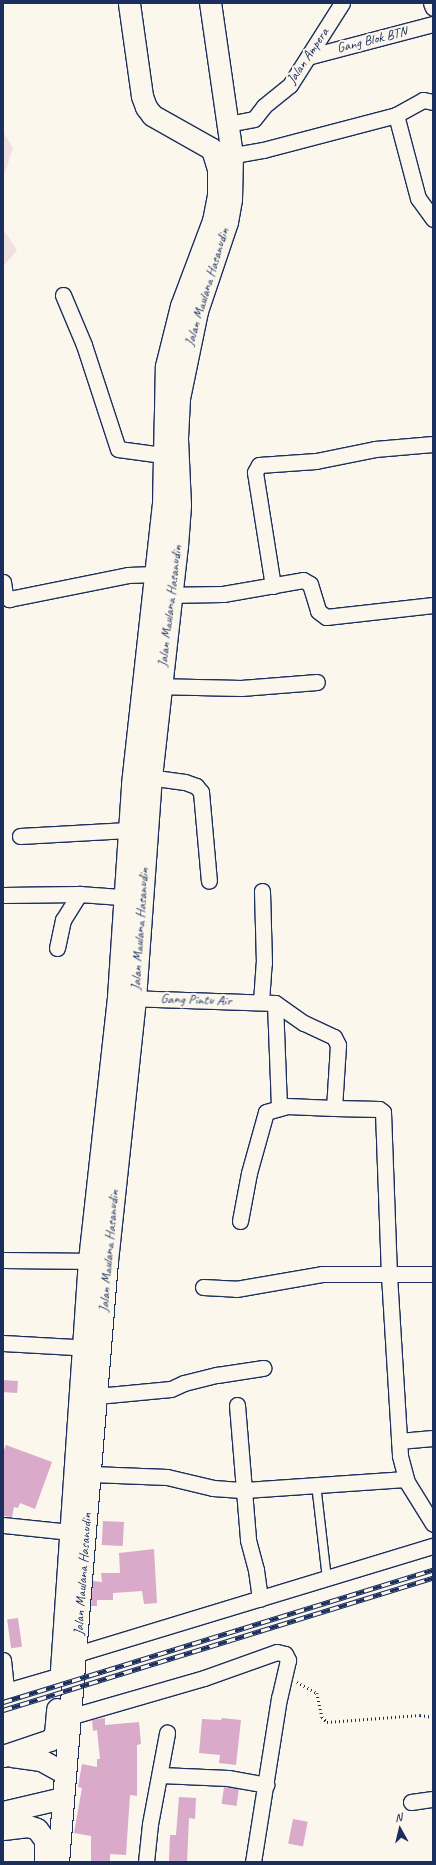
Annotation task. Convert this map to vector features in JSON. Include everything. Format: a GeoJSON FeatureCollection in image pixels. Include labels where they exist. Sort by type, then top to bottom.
{"type":"FeatureCollection","features":[{"type":"Feature","properties":{"kind":"street"},"geometry":{"type":"LineString","coordinates":[[129,3],[142,96],[152,115],[201,141],[224,156],[263,150],[396,115],[423,100],[433,102]]}},
{"type":"Feature","properties":{"kind":"street","name":"Jalan Maulana Hasanudin"},"geometry":{"type":"LineString","coordinates":[[127,897],[172,505],[168,443],[184,368],[189,308],[227,222],[233,177],[224,156],[228,124],[210,3]]}},
{"type":"Feature","properties":{"kind":"street","name":"Jalan Ampera"},"geometry":{"type":"LineString","coordinates":[[228,124],[254,119],[264,106],[290,85],[311,56],[342,3]]}},
{"type":"Feature","properties":{"kind":"street"},"geometry":{"type":"LineString","coordinates":[[431,3],[433,8]]}},
{"type":"Feature","properties":{"kind":"street","name":"Gang Blok BTN"},"geometry":{"type":"LineString","coordinates":[[311,56],[433,24]]}},
{"type":"Feature","properties":{"kind":"street"},"geometry":{"type":"LineString","coordinates":[[396,115],[418,198],[433,219]]}},
{"type":"Feature","properties":{"kind":"street"},"geometry":{"type":"LineString","coordinates":[[63,295],[84,345],[118,449],[168,443]]}},
{"type":"Feature","properties":{"kind":"street"},"geometry":{"type":"LineString","coordinates":[[272,586],[255,472],[259,465],[316,461],[375,449],[433,444]]}},
{"type":"Feature","properties":{"kind":"street","name":"Jalan Maulana Hasanudin"},"geometry":{"type":"LineString","coordinates":[[162,595],[155,574],[172,505]]}},
{"type":"Feature","properties":{"kind":"street"},"geometry":{"type":"LineString","coordinates":[[3,582],[5,595],[9,599],[128,575],[155,574]]}},
{"type":"Feature","properties":{"kind":"street"},"geometry":{"type":"LineString","coordinates":[[162,595],[223,594],[307,580],[310,584],[318,611],[326,617],[433,606]]}},
{"type":"Feature","properties":{"kind":"street"},"geometry":{"type":"LineString","coordinates":[[151,686],[241,688],[317,682]]}},
{"type":"Feature","properties":{"kind":"street"},"geometry":{"type":"LineString","coordinates":[[142,776],[185,782],[196,786],[201,792],[209,881]]}},
{"type":"Feature","properties":{"kind":"street","name":"Jalan Maulana Hasanudin"},"geometry":{"type":"LineString","coordinates":[[58,1862],[64,1773],[63,1718],[77,1533],[80,1348],[89,1261],[126,998],[127,897],[124,831],[142,776]]}},
{"type":"Feature","properties":{"kind":"street"},"geometry":{"type":"LineString","coordinates":[[20,836],[102,830],[124,831]]}},
{"type":"Feature","properties":{"kind":"street"},"geometry":{"type":"LineString","coordinates":[[262,891],[264,963],[279,1108]]}},
{"type":"Feature","properties":{"kind":"street"},"geometry":{"type":"LineString","coordinates":[[3,894],[85,894],[127,897]]}},
{"type":"Feature","properties":{"kind":"street"},"geometry":{"type":"LineString","coordinates":[[57,948],[63,920],[85,894]]}},
{"type":"Feature","properties":{"kind":"street","name":"Gang Pintu Air"},"geometry":{"type":"LineString","coordinates":[[126,998],[268,1003]]}},
{"type":"Feature","properties":{"kind":"street"},"geometry":{"type":"LineString","coordinates":[[268,1003],[304,1023],[334,1037],[338,1045],[334,1108]]}},
{"type":"Feature","properties":{"kind":"street"},"geometry":{"type":"LineString","coordinates":[[240,1221],[263,1117],[266,1112],[279,1108],[379,1109],[383,1112],[389,1275],[400,1456],[406,1478],[433,1524]]}},
{"type":"Feature","properties":{"kind":"street"},"geometry":{"type":"LineString","coordinates":[[3,1260],[44,1262],[89,1261]]}},
{"type":"Feature","properties":{"kind":"street"},"geometry":{"type":"LineString","coordinates":[[204,1287],[236,1289],[322,1274],[433,1274]]}},
{"type":"Feature","properties":{"kind":"street"},"geometry":{"type":"LineString","coordinates":[[3,1343],[80,1348]]}},
{"type":"Feature","properties":{"kind":"street","name":"Jalan Maulana Hasanudin"},"geometry":{"type":"LineString","coordinates":[[77,1533],[91,1474],[97,1396],[80,1348]]}},
{"type":"Feature","properties":{"kind":"street"},"geometry":{"type":"LineString","coordinates":[[97,1396],[171,1389],[184,1383],[217,1375],[263,1368]]}},
{"type":"Feature","properties":{"kind":"street"},"geometry":{"type":"LineString","coordinates":[[237,1406],[248,1540],[260,1599]]}},
{"type":"Feature","properties":{"kind":"street"},"geometry":{"type":"LineString","coordinates":[[399,1441],[433,1438]]}},
{"type":"Feature","properties":{"kind":"street"},"geometry":{"type":"LineString","coordinates":[[91,1474],[167,1478],[213,1488],[245,1490],[406,1478]]}},
{"type":"Feature","properties":{"kind":"street"},"geometry":{"type":"LineString","coordinates":[[3,1526],[77,1533]]}},
{"type":"Feature","properties":{"kind":"street"},"geometry":{"type":"LineString","coordinates":[[3,1660],[5,1692],[67,1662],[260,1599],[433,1546]]}},
{"type":"Feature","properties":{"kind":"street"},"geometry":{"type":"LineString","coordinates":[[4,1756],[50,1740],[55,1734],[63,1718],[196,1681],[277,1652],[281,1652],[287,1657],[253,1862]]}},
{"type":"Feature","properties":{"kind":"street"},"geometry":{"type":"LineString","coordinates":[[146,1862],[167,1734]]}},
{"type":"Feature","properties":{"kind":"street"},"geometry":{"type":"LineString","coordinates":[[4,1756],[41,1760],[64,1773]]}},
{"type":"Feature","properties":{"kind":"street"},"geometry":{"type":"LineString","coordinates":[[160,1775],[228,1778],[266,1785]]}},
{"type":"Feature","properties":{"kind":"street"},"geometry":{"type":"LineString","coordinates":[[3,1812],[62,1798]]}},
{"type":"Feature","properties":{"kind":"street"},"geometry":{"type":"LineString","coordinates":[[411,1802],[433,1799]]}},
{"type":"Feature","properties":{"kind":"street"},"geometry":{"type":"LineString","coordinates":[[3,1829],[28,1826],[37,1829],[45,1840],[45,1862]]}},
{"type":"Feature","properties":{"kind":"lane"},"geometry":{"type":"LineString","coordinates":[[316,1484],[327,1578]]}},
{"type":"Feature","properties":{"kind":"path"},"geometry":{"type":"LineString","coordinates":[[284,1677],[317,1693],[322,1717],[327,1722],[420,1715],[433,1717]]}},
{"type":"Feature","properties":{"kind":"shaded area"},"geometry":{"type":"Polygon","coordinates":[[[3,132],[13,148],[3,178],[3,132]]]}},
{"type":"Feature","properties":{"kind":"shaded area"},"geometry":{"type":"Polygon","coordinates":[[[3,229],[17,250],[3,267],[3,229]]]}},
{"type":"Feature","properties":{"kind":"building"},"geometry":{"type":"Polygon","coordinates":[[[3,1380],[18,1381],[17,1393],[3,1392],[3,1380]]]}},
{"type":"Feature","properties":{"kind":"building"},"geometry":{"type":"Polygon","coordinates":[[[6,1445],[52,1462],[35,1509],[20,1503],[18,1508],[14,1507],[12,1517],[3,1516],[3,1453],[6,1445]]]}},
{"type":"Feature","properties":{"kind":"building"},"geometry":{"type":"Polygon","coordinates":[[[103,1521],[124,1522],[123,1546],[102,1545],[103,1521]]]}},
{"type":"Feature","properties":{"kind":"building"},"geometry":{"type":"Polygon","coordinates":[[[154,1549],[157,1603],[144,1604],[142,1591],[113,1593],[113,1600],[97,1600],[97,1606],[91,1606],[93,1581],[102,1582],[101,1573],[120,1573],[119,1553],[154,1549]]]}},
{"type":"Feature","properties":{"kind":"building"},"geometry":{"type":"Polygon","coordinates":[[[18,1618],[22,1647],[11,1648],[7,1620],[18,1618]]]}},
{"type":"Feature","properties":{"kind":"building"},"geometry":{"type":"Polygon","coordinates":[[[105,1718],[105,1725],[139,1722],[141,1744],[137,1745],[137,1796],[130,1795],[126,1855],[110,1854],[110,1862],[91,1862],[91,1836],[74,1833],[82,1788],[78,1787],[82,1764],[97,1767],[97,1759],[100,1759],[97,1730],[93,1731],[92,1720],[105,1718]]]}},
{"type":"Feature","properties":{"kind":"building"},"geometry":{"type":"Polygon","coordinates":[[[222,1718],[241,1720],[236,1765],[219,1763],[220,1755],[199,1753],[202,1719],[221,1720],[222,1718]]]}},
{"type":"Feature","properties":{"kind":"building"},"geometry":{"type":"Polygon","coordinates":[[[224,1787],[239,1789],[236,1806],[222,1804],[224,1787]]]}},
{"type":"Feature","properties":{"kind":"building"},"geometry":{"type":"Polygon","coordinates":[[[179,1797],[196,1798],[195,1819],[189,1818],[187,1862],[169,1862],[170,1835],[176,1835],[179,1797]]]}},
{"type":"Feature","properties":{"kind":"building"},"geometry":{"type":"Polygon","coordinates":[[[293,1819],[308,1822],[303,1846],[288,1844],[293,1819]]]}},
{"type":"Feature","properties":{"kind":"railway"},"geometry":{"type":"LineString","coordinates":[[3,1702],[433,1570]]}},
{"type":"Feature","properties":{"kind":"railway"},"geometry":{"type":"LineString","coordinates":[[3,1710],[433,1578]]}}]}
